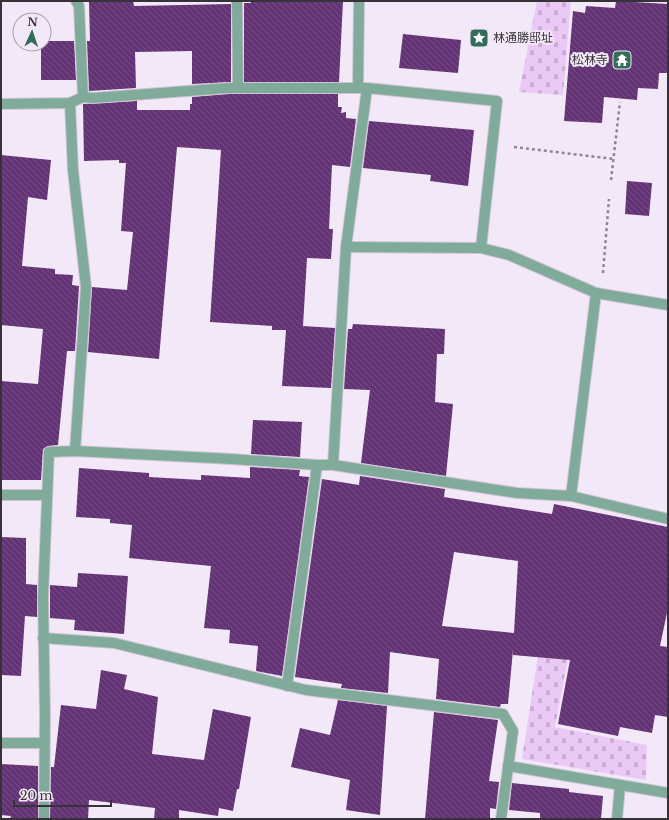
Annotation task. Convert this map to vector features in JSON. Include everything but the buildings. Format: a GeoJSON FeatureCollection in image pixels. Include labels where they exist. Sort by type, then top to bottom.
{"type":"FeatureCollection","features":[{"type":"Feature","properties":{"kind":"street"},"geometry":{"type":"LineString","coordinates":[[76,1],[79,6],[83,97]]}},
{"type":"Feature","properties":{"kind":"street"},"geometry":{"type":"LineString","coordinates":[[237,1],[238,88]]}},
{"type":"Feature","properties":{"kind":"street"},"geometry":{"type":"LineString","coordinates":[[333,465],[346,247],[362,88],[359,1]]}},
{"type":"Feature","properties":{"kind":"street"},"geometry":{"type":"LineString","coordinates":[[1,104],[70,103],[83,97],[93,98],[238,88],[362,88],[497,101],[481,248]]}},
{"type":"Feature","properties":{"kind":"street"},"geometry":{"type":"LineString","coordinates":[[70,103],[73,170],[86,287],[75,451]]}},
{"type":"Feature","properties":{"kind":"street"},"geometry":{"type":"LineString","coordinates":[[346,247],[481,248],[509,255],[599,294],[668,305]]}},
{"type":"Feature","properties":{"kind":"street"},"geometry":{"type":"LineString","coordinates":[[571,496],[599,294]]}},
{"type":"Feature","properties":{"kind":"street"},"geometry":{"type":"LineString","coordinates":[[44,819],[45,716],[42,597],[49,452],[75,451],[333,465],[517,493],[571,496],[668,519]]}},
{"type":"Feature","properties":{"kind":"street"},"geometry":{"type":"LineString","coordinates":[[287,686],[317,465]]}},
{"type":"Feature","properties":{"kind":"street"},"geometry":{"type":"LineString","coordinates":[[1,495],[47,495]]}},
{"type":"Feature","properties":{"kind":"street"},"geometry":{"type":"LineString","coordinates":[[43,638],[114,643],[306,690],[503,714],[513,731],[501,819]]}},
{"type":"Feature","properties":{"kind":"street"},"geometry":{"type":"LineString","coordinates":[[1,743],[44,743]]}},
{"type":"Feature","properties":{"kind":"street"},"geometry":{"type":"LineString","coordinates":[[508,766],[668,793]]}},
{"type":"Feature","properties":{"kind":"street"},"geometry":{"type":"LineString","coordinates":[[617,819],[620,785]]}},
{"type":"Feature","properties":{"kind":"path"},"geometry":{"type":"LineString","coordinates":[[611,180],[620,102]]}},
{"type":"Feature","properties":{"kind":"path"},"geometry":{"type":"LineString","coordinates":[[492,145],[614,159]]}},
{"type":"Feature","properties":{"kind":"path"},"geometry":{"type":"LineString","coordinates":[[599,294],[609,199]]}},
{"type":"Feature","properties":{"kind":"green space"},"geometry":{"type":"Polygon","coordinates":[[[537,1],[571,1],[563,95],[519,92],[537,1]]]}},
{"type":"Feature","properties":{"kind":"green space"},"geometry":{"type":"Polygon","coordinates":[[[544,616],[575,621],[555,727],[647,745],[646,780],[522,759],[544,616]]]}},
{"type":"Feature","properties":{"kind":"place","name":"林通勝邸址"},"geometry":{"type":"Point","coordinates":[479,38]}},
{"type":"Feature","properties":{"kind":"place","name":"松林寺"},"geometry":{"type":"Point","coordinates":[622,60]}}]}
